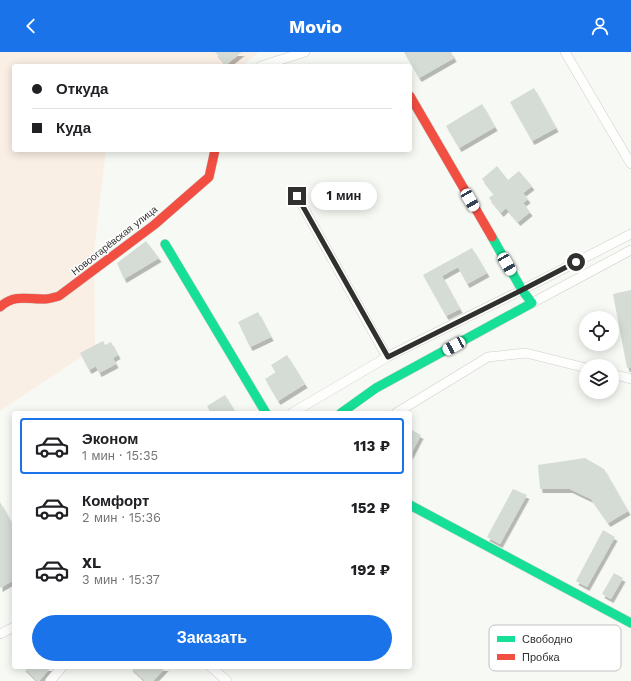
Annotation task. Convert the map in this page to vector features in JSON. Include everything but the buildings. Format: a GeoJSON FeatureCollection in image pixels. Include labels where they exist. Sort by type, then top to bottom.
{"type":"FeatureCollection","features":[{"type":"Feature","properties":{"kind":"street"},"geometry":{"type":"LineString","coordinates":[[267,64],[305,52]]}},
{"type":"Feature","properties":{"kind":"street"},"geometry":{"type":"LineString","coordinates":[[565,52],[631,164]]}},
{"type":"Feature","properties":{"kind":"street"},"geometry":{"type":"LineString","coordinates":[[412,99],[522,290],[532,303]]}},
{"type":"Feature","properties":{"kind":"street","name":"Новоогарёвская улица"},"geometry":{"type":"LineString","coordinates":[[0,307],[4,302],[14,298],[49,300],[59,296],[154,225],[209,177],[215,152]]}},
{"type":"Feature","properties":{"kind":"street"},"geometry":{"type":"LineString","coordinates":[[297,196],[388,357]]}},
{"type":"Feature","properties":{"kind":"street"},"geometry":{"type":"LineString","coordinates":[[295,411],[388,357],[631,234]]}},
{"type":"Feature","properties":{"kind":"street"},"geometry":{"type":"LineString","coordinates":[[165,244],[265,411]]}},
{"type":"Feature","properties":{"kind":"street"},"geometry":{"type":"LineString","coordinates":[[344,411],[376,388],[631,250]]}},
{"type":"Feature","properties":{"kind":"street"},"geometry":{"type":"LineString","coordinates":[[399,411],[488,357],[526,353],[579,366]]}},
{"type":"Feature","properties":{"kind":"street"},"geometry":{"type":"LineString","coordinates":[[619,376],[631,379]]}},
{"type":"Feature","properties":{"kind":"street"},"geometry":{"type":"LineString","coordinates":[[412,506],[631,623]]}},
{"type":"Feature","properties":{"kind":"street"},"geometry":{"type":"LineString","coordinates":[[0,634],[12,628]]}},
{"type":"Feature","properties":{"kind":"street"},"geometry":{"type":"LineString","coordinates":[[50,681],[60,669]]}},
{"type":"Feature","properties":{"kind":"street"},"geometry":{"type":"LineString","coordinates":[[213,669],[227,681]]}},
{"type":"Feature","properties":{"kind":"shaded area"},"geometry":{"type":"Polygon","coordinates":[[[0,52],[259,52],[244,64],[12,64],[12,152],[106,152],[94,251],[95,348],[0,411],[0,52]]]}},
{"type":"Feature","properties":{"kind":"traffic: fast"},"geometry":{"type":"LineString","coordinates":[[344,411],[376,388],[532,303],[522,290],[492,237]]}},
{"type":"Feature","properties":{"kind":"traffic: fast"},"geometry":{"type":"LineString","coordinates":[[165,244],[265,411]]}},
{"type":"Feature","properties":{"kind":"traffic: fast"},"geometry":{"type":"LineString","coordinates":[[412,506],[631,623]]}},
{"type":"Feature","properties":{"kind":"traffic: jam"},"geometry":{"type":"LineString","coordinates":[[412,99],[492,237]]}},
{"type":"Feature","properties":{"kind":"traffic: jam"},"geometry":{"type":"LineString","coordinates":[[0,307],[11,300],[16,299],[48,299],[59,296],[154,225],[209,177],[215,152]]}},
{"type":"Feature","properties":{"kind":"route"},"geometry":{"type":"LineString","coordinates":[[297,196],[388,357],[576,262]]}}]}
